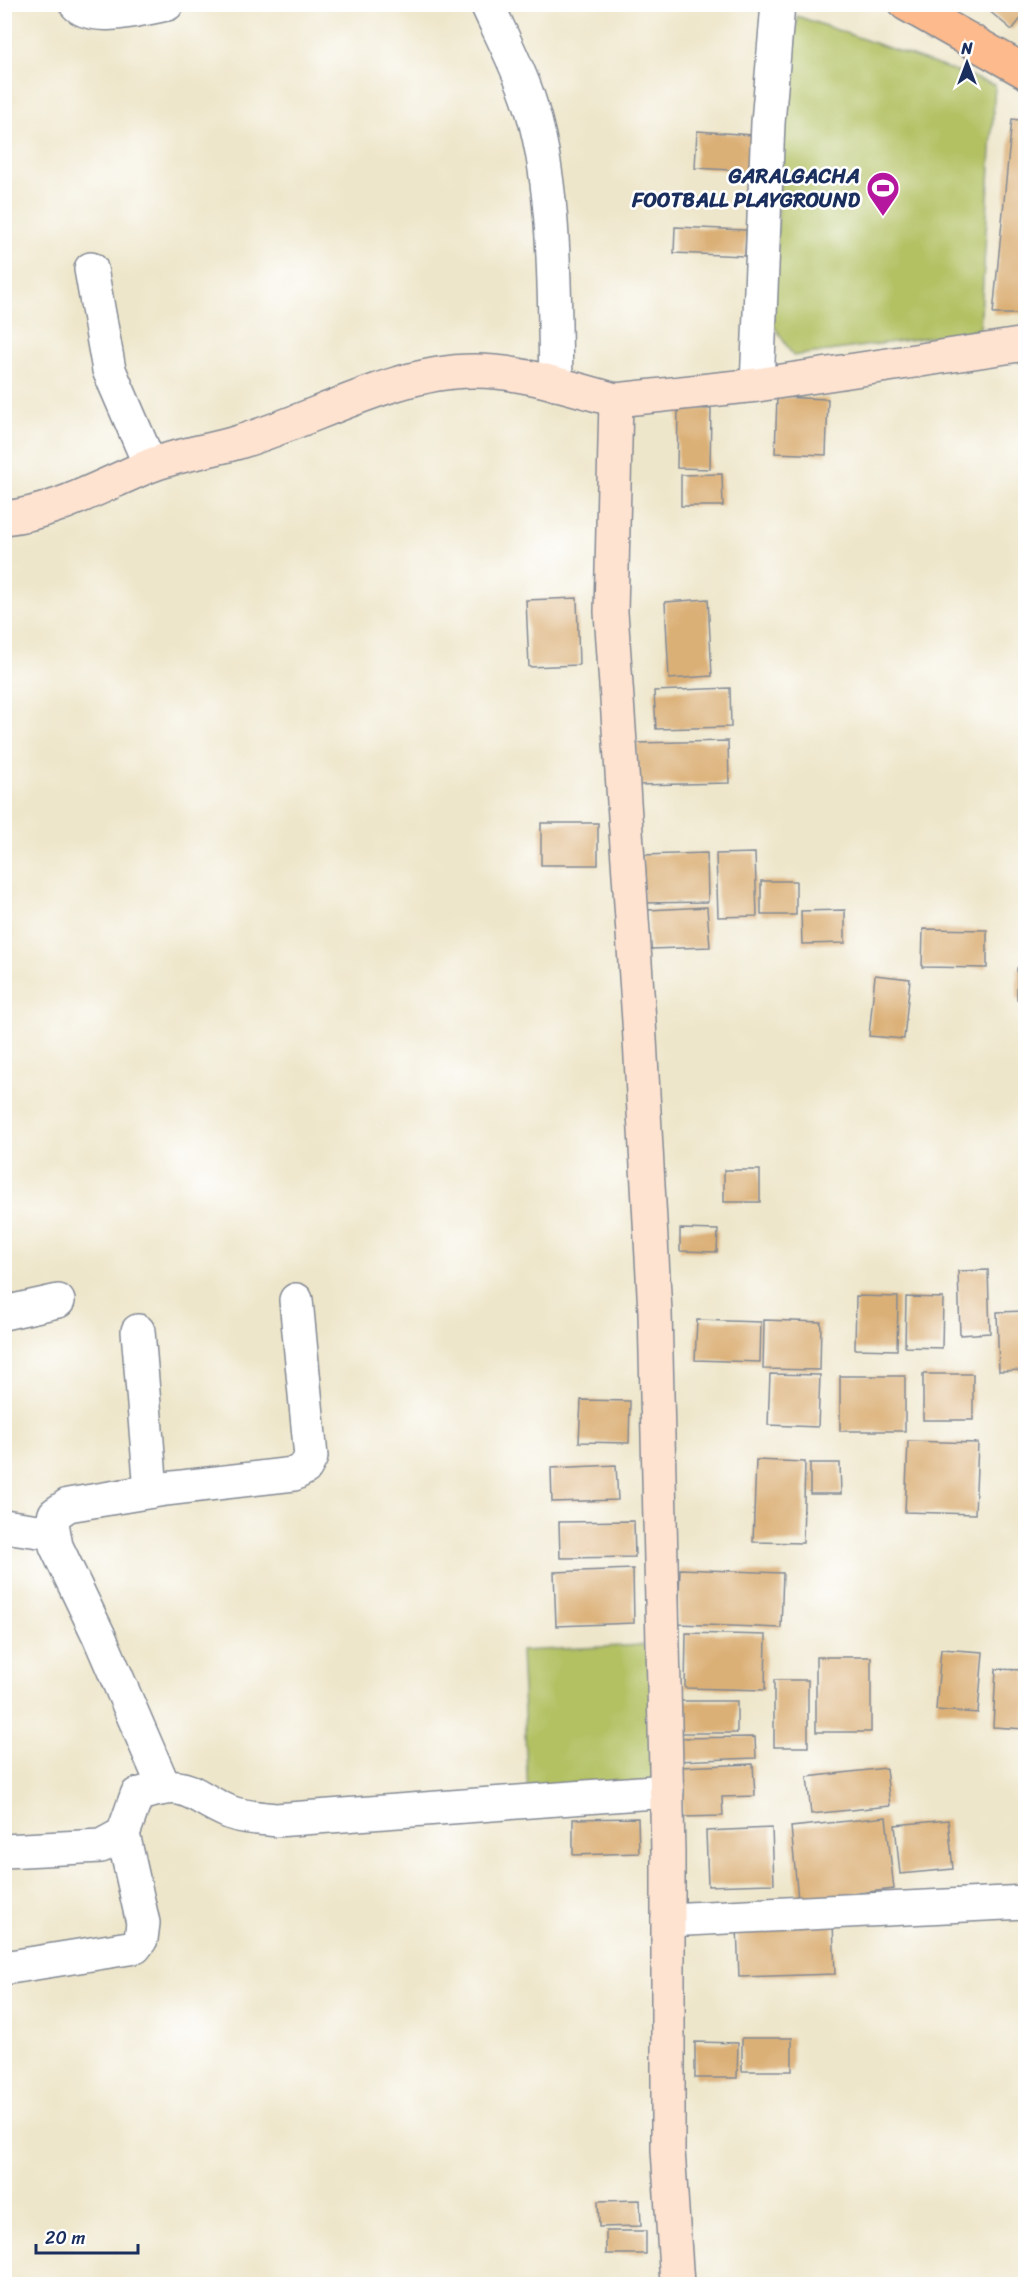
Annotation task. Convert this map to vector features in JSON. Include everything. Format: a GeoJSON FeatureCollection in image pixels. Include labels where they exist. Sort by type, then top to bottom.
{"type":"FeatureCollection","features":[{"type":"Feature","properties":{"kind":"main road"},"geometry":{"type":"LineString","coordinates":[[906,4],[1026,72]]}},
{"type":"Feature","properties":{"kind":"street"},"geometry":{"type":"LineString","coordinates":[[76,4],[90,13],[104,14],[167,4]]}},
{"type":"Feature","properties":{"kind":"street"},"geometry":{"type":"LineString","coordinates":[[487,4],[528,98],[542,156],[552,245],[556,384]]}},
{"type":"Feature","properties":{"kind":"street"},"geometry":{"type":"LineString","coordinates":[[757,386],[768,123],[778,4]]}},
{"type":"Feature","properties":{"kind":"street"},"geometry":{"type":"LineString","coordinates":[[91,269],[109,370],[150,465]]}},
{"type":"Feature","properties":{"kind":"street"},"geometry":{"type":"LineString","coordinates":[[4,518],[49,508],[150,465],[186,453],[232,444],[389,387],[435,375],[474,371],[519,375],[616,400],[757,386],[1026,344]]}},
{"type":"Feature","properties":{"kind":"street"},"geometry":{"type":"LineString","coordinates":[[616,400],[610,612],[640,1033],[655,1312],[667,1791],[668,2150],[677,2284]]}},
{"type":"Feature","properties":{"kind":"street"},"geometry":{"type":"LineString","coordinates":[[164,1787],[99,1636],[56,1546],[51,1523],[55,1514],[68,1505],[151,1491],[294,1474],[305,1468],[310,1457],[296,1300]]}},
{"type":"Feature","properties":{"kind":"street"},"geometry":{"type":"LineString","coordinates":[[4,1313],[58,1301]]}},
{"type":"Feature","properties":{"kind":"street"},"geometry":{"type":"LineString","coordinates":[[138,1331],[151,1491]]}},
{"type":"Feature","properties":{"kind":"street"},"geometry":{"type":"LineString","coordinates":[[4,1526],[53,1533]]}},
{"type":"Feature","properties":{"kind":"street"},"geometry":{"type":"LineString","coordinates":[[4,1968],[135,1947],[141,1939],[143,1923],[123,1834],[137,1795],[164,1787],[189,1789],[231,1813],[276,1820],[667,1791]]}},
{"type":"Feature","properties":{"kind":"street"},"geometry":{"type":"LineString","coordinates":[[4,1851],[101,1846],[123,1834]]}},
{"type":"Feature","properties":{"kind":"street"},"geometry":{"type":"LineString","coordinates":[[668,1920],[1026,1902]]}},
{"type":"Feature","properties":{"kind":"green space","name":"GARALGACHA FOOTBALL PLAYGROUND"},"geometry":{"type":"Polygon","coordinates":[[[797,16],[995,85],[980,330],[793,356],[773,324],[781,151],[797,16]]]}},
{"type":"Feature","properties":{"kind":"green space"},"geometry":{"type":"Polygon","coordinates":[[[663,1644],[667,1791],[528,1796],[521,1651],[663,1644]]]}},
{"type":"Feature","properties":{"kind":"building"},"geometry":{"type":"Polygon","coordinates":[[[981,4],[1026,4],[1026,12],[1012,30],[981,4]]]}},
{"type":"Feature","properties":{"kind":"building"},"geometry":{"type":"Polygon","coordinates":[[[1012,119],[1026,121],[1026,314],[993,314],[1012,119]]]}},
{"type":"Feature","properties":{"kind":"building"},"geometry":{"type":"Polygon","coordinates":[[[697,131],[752,135],[750,171],[695,168],[697,131]]]}},
{"type":"Feature","properties":{"kind":"building"},"geometry":{"type":"Polygon","coordinates":[[[675,227],[746,230],[745,256],[674,253],[675,227]]]}},
{"type":"Feature","properties":{"kind":"building"},"geometry":{"type":"Polygon","coordinates":[[[777,397],[828,399],[826,455],[775,453],[777,397]]]}},
{"type":"Feature","properties":{"kind":"building"},"geometry":{"type":"Polygon","coordinates":[[[678,408],[711,409],[710,469],[677,468],[678,408]]]}},
{"type":"Feature","properties":{"kind":"building"},"geometry":{"type":"Polygon","coordinates":[[[722,474],[723,506],[681,506],[681,475],[722,474]]]}},
{"type":"Feature","properties":{"kind":"building"},"geometry":{"type":"Polygon","coordinates":[[[577,598],[579,665],[529,667],[526,600],[577,598]]]}},
{"type":"Feature","properties":{"kind":"building"},"geometry":{"type":"Polygon","coordinates":[[[708,599],[712,676],[669,679],[665,602],[708,599]]]}},
{"type":"Feature","properties":{"kind":"building"},"geometry":{"type":"Polygon","coordinates":[[[730,688],[731,727],[656,729],[654,691],[730,688]]]}},
{"type":"Feature","properties":{"kind":"building"},"geometry":{"type":"Polygon","coordinates":[[[728,741],[729,783],[637,785],[636,743],[728,741]]]}},
{"type":"Feature","properties":{"kind":"building"},"geometry":{"type":"Polygon","coordinates":[[[541,823],[598,823],[598,865],[541,865],[541,823]]]}},
{"type":"Feature","properties":{"kind":"building"},"geometry":{"type":"Polygon","coordinates":[[[707,853],[708,902],[643,903],[642,855],[707,853]]]}},
{"type":"Feature","properties":{"kind":"building"},"geometry":{"type":"Polygon","coordinates":[[[755,853],[757,916],[718,917],[716,854],[755,853]]]}},
{"type":"Feature","properties":{"kind":"building"},"geometry":{"type":"Polygon","coordinates":[[[761,881],[796,881],[796,915],[761,915],[761,881]]]}},
{"type":"Feature","properties":{"kind":"building"},"geometry":{"type":"Polygon","coordinates":[[[707,907],[710,947],[650,949],[648,910],[707,907]]]}},
{"type":"Feature","properties":{"kind":"building"},"geometry":{"type":"Polygon","coordinates":[[[845,910],[845,943],[802,944],[801,911],[845,910]]]}},
{"type":"Feature","properties":{"kind":"building"},"geometry":{"type":"Polygon","coordinates":[[[923,929],[987,930],[987,968],[922,967],[923,929]]]}},
{"type":"Feature","properties":{"kind":"building"},"geometry":{"type":"Polygon","coordinates":[[[1017,968],[1026,968],[1026,999],[1017,999],[1017,968]]]}},
{"type":"Feature","properties":{"kind":"building"},"geometry":{"type":"Polygon","coordinates":[[[875,975],[910,979],[904,1039],[869,1036],[875,975]]]}},
{"type":"Feature","properties":{"kind":"building"},"geometry":{"type":"Polygon","coordinates":[[[724,1170],[760,1170],[760,1202],[724,1202],[724,1170]]]}},
{"type":"Feature","properties":{"kind":"building"},"geometry":{"type":"Polygon","coordinates":[[[680,1229],[718,1230],[717,1252],[680,1251],[680,1229]]]}},
{"type":"Feature","properties":{"kind":"building"},"geometry":{"type":"Polygon","coordinates":[[[988,1270],[990,1333],[960,1335],[958,1271],[988,1270]]]}},
{"type":"Feature","properties":{"kind":"building"},"geometry":{"type":"Polygon","coordinates":[[[856,1296],[898,1297],[897,1350],[855,1349],[856,1296]]]}},
{"type":"Feature","properties":{"kind":"building"},"geometry":{"type":"Polygon","coordinates":[[[906,1297],[943,1298],[942,1348],[905,1347],[906,1297]]]}},
{"type":"Feature","properties":{"kind":"building"},"geometry":{"type":"Polygon","coordinates":[[[1026,1311],[1026,1370],[999,1371],[997,1312],[1026,1311]]]}},
{"type":"Feature","properties":{"kind":"building"},"geometry":{"type":"Polygon","coordinates":[[[697,1320],[761,1322],[760,1362],[695,1360],[697,1320]]]}},
{"type":"Feature","properties":{"kind":"building"},"geometry":{"type":"Polygon","coordinates":[[[764,1320],[821,1322],[820,1370],[763,1369],[764,1320]]]}},
{"type":"Feature","properties":{"kind":"building"},"geometry":{"type":"Polygon","coordinates":[[[770,1374],[820,1375],[818,1427],[768,1425],[770,1374]]]}},
{"type":"Feature","properties":{"kind":"building"},"geometry":{"type":"Polygon","coordinates":[[[923,1374],[973,1374],[973,1420],[923,1420],[923,1374]]]}},
{"type":"Feature","properties":{"kind":"building"},"geometry":{"type":"Polygon","coordinates":[[[840,1376],[905,1376],[905,1431],[840,1431],[840,1376]]]}},
{"type":"Feature","properties":{"kind":"building"},"geometry":{"type":"Polygon","coordinates":[[[581,1400],[630,1401],[629,1443],[579,1442],[581,1400]]]}},
{"type":"Feature","properties":{"kind":"building"},"geometry":{"type":"Polygon","coordinates":[[[908,1441],[978,1443],[975,1514],[905,1512],[908,1441]]]}},
{"type":"Feature","properties":{"kind":"building"},"geometry":{"type":"Polygon","coordinates":[[[756,1460],[805,1462],[803,1543],[753,1542],[756,1460]]]}},
{"type":"Feature","properties":{"kind":"building"},"geometry":{"type":"Polygon","coordinates":[[[810,1463],[840,1463],[841,1494],[810,1494],[810,1463]]]}},
{"type":"Feature","properties":{"kind":"building"},"geometry":{"type":"Polygon","coordinates":[[[616,1465],[618,1500],[552,1502],[551,1468],[616,1465]]]}},
{"type":"Feature","properties":{"kind":"building"},"geometry":{"type":"Polygon","coordinates":[[[634,1521],[635,1557],[560,1558],[559,1522],[634,1521]]]}},
{"type":"Feature","properties":{"kind":"building"},"geometry":{"type":"Polygon","coordinates":[[[633,1569],[634,1623],[556,1626],[554,1572],[633,1569]]]}},
{"type":"Feature","properties":{"kind":"building"},"geometry":{"type":"Polygon","coordinates":[[[680,1569],[783,1573],[781,1628],[678,1624],[680,1569]]]}},
{"type":"Feature","properties":{"kind":"building"},"geometry":{"type":"Polygon","coordinates":[[[686,1633],[766,1635],[765,1690],[685,1688],[686,1633]]]}},
{"type":"Feature","properties":{"kind":"building"},"geometry":{"type":"Polygon","coordinates":[[[941,1649],[983,1652],[978,1713],[936,1710],[941,1649]]]}},
{"type":"Feature","properties":{"kind":"building"},"geometry":{"type":"Polygon","coordinates":[[[816,1657],[871,1657],[871,1732],[816,1732],[816,1657]]]}},
{"type":"Feature","properties":{"kind":"building"},"geometry":{"type":"Polygon","coordinates":[[[996,1669],[1026,1670],[1026,1729],[993,1727],[996,1669]]]}},
{"type":"Feature","properties":{"kind":"building"},"geometry":{"type":"Polygon","coordinates":[[[774,1680],[808,1680],[808,1747],[774,1747],[774,1680]]]}},
{"type":"Feature","properties":{"kind":"building"},"geometry":{"type":"Polygon","coordinates":[[[675,1701],[737,1701],[737,1733],[675,1733],[675,1701]]]}},
{"type":"Feature","properties":{"kind":"building"},"geometry":{"type":"Polygon","coordinates":[[[755,1737],[756,1758],[676,1761],[676,1738],[755,1737]]]}},
{"type":"Feature","properties":{"kind":"building"},"geometry":{"type":"Polygon","coordinates":[[[753,1764],[755,1796],[722,1797],[723,1816],[683,1817],[681,1767],[753,1764]]]}},
{"type":"Feature","properties":{"kind":"building"},"geometry":{"type":"Polygon","coordinates":[[[886,1768],[890,1806],[811,1814],[807,1777],[886,1768]]]}},
{"type":"Feature","properties":{"kind":"building"},"geometry":{"type":"Polygon","coordinates":[[[886,1817],[894,1889],[798,1900],[791,1827],[886,1817]]]}},
{"type":"Feature","properties":{"kind":"building"},"geometry":{"type":"Polygon","coordinates":[[[638,1818],[639,1853],[573,1855],[573,1819],[638,1818]]]}},
{"type":"Feature","properties":{"kind":"building"},"geometry":{"type":"Polygon","coordinates":[[[948,1820],[953,1869],[900,1874],[895,1825],[948,1820]]]}},
{"type":"Feature","properties":{"kind":"building"},"geometry":{"type":"Polygon","coordinates":[[[772,1828],[774,1884],[708,1886],[706,1831],[772,1828]]]}},
{"type":"Feature","properties":{"kind":"building"},"geometry":{"type":"Polygon","coordinates":[[[833,1923],[835,1974],[739,1977],[737,1927],[833,1923]]]}},
{"type":"Feature","properties":{"kind":"building"},"geometry":{"type":"Polygon","coordinates":[[[742,2038],[792,2038],[792,2071],[742,2071],[742,2038]]]}},
{"type":"Feature","properties":{"kind":"building"},"geometry":{"type":"Polygon","coordinates":[[[695,2042],[738,2043],[737,2078],[695,2078],[695,2042]]]}},
{"type":"Feature","properties":{"kind":"building"},"geometry":{"type":"Polygon","coordinates":[[[640,2200],[641,2226],[599,2227],[598,2201],[640,2200]]]}},
{"type":"Feature","properties":{"kind":"building"},"geometry":{"type":"Polygon","coordinates":[[[606,2231],[646,2231],[646,2254],[606,2254],[606,2231]]]}},
{"type":"Feature","properties":{"kind":"place","name":"GARALGACHA FOOTBALL PLAYGROUND"},"geometry":{"type":"Point","coordinates":[883,217]}}]}
